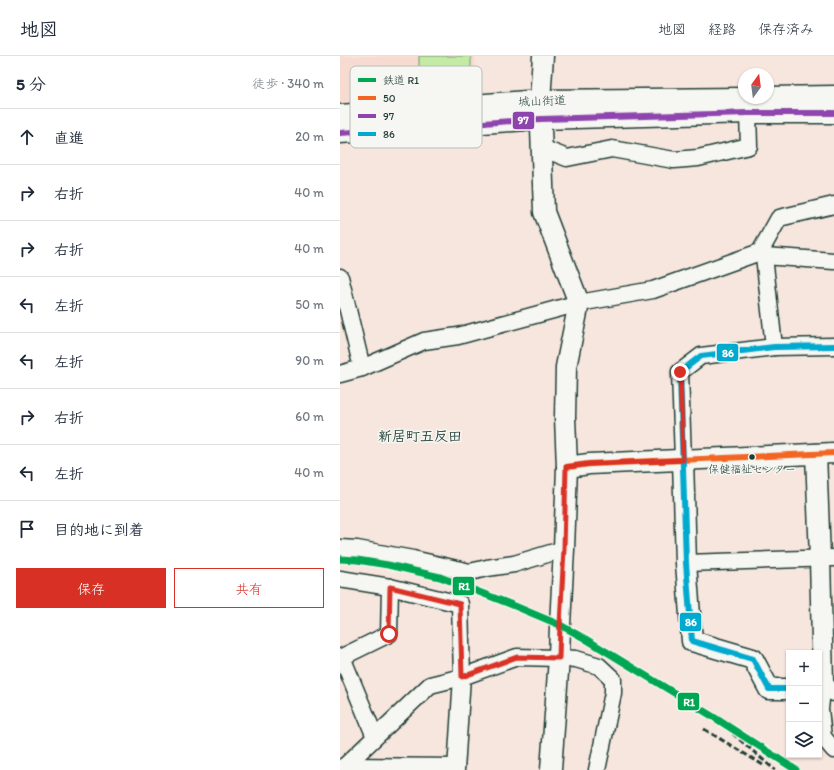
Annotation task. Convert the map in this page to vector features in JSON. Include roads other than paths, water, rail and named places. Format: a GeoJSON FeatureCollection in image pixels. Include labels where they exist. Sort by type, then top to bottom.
{"type":"FeatureCollection","features":[{"type":"Feature","properties":{"kind":"street"},"geometry":{"type":"LineString","coordinates":[[543,56],[541,110],[544,212],[578,303],[566,367],[564,549],[559,658],[551,770]]}},
{"type":"Feature","properties":{"kind":"street"},"geometry":{"type":"LineString","coordinates":[[774,98],[834,96]]}},
{"type":"Feature","properties":{"kind":"street"},"geometry":{"type":"LineString","coordinates":[[542,148],[566,158],[612,149],[674,160],[698,158],[749,146],[746,106]]}},
{"type":"Feature","properties":{"kind":"street","name":"城山街道"},"geometry":{"type":"LineString","coordinates":[[482,111],[746,106],[834,113]]}},
{"type":"Feature","properties":{"kind":"street","name":"城山街道"},"geometry":{"type":"LineString","coordinates":[[482,117],[541,110]]}},
{"type":"Feature","properties":{"kind":"street","name":"城山街道"},"geometry":{"type":"LineString","coordinates":[[340,115],[350,115]]}},
{"type":"Feature","properties":{"kind":"street","name":"城山街道"},"geometry":{"type":"LineString","coordinates":[[340,133],[350,132]]}},
{"type":"Feature","properties":{"kind":"street"},"geometry":{"type":"LineString","coordinates":[[774,347],[762,254],[779,218],[834,205]]}},
{"type":"Feature","properties":{"kind":"street"},"geometry":{"type":"LineString","coordinates":[[340,374],[362,368],[424,341],[458,336],[578,303],[653,290],[762,254],[834,262]]}},
{"type":"Feature","properties":{"kind":"street"},"geometry":{"type":"LineString","coordinates":[[340,277],[362,368]]}},
{"type":"Feature","properties":{"kind":"street"},"geometry":{"type":"LineString","coordinates":[[786,689],[769,689],[753,660],[692,641],[686,563],[680,372],[701,356],[774,347],[834,346]]}},
{"type":"Feature","properties":{"kind":"street"},"geometry":{"type":"LineString","coordinates":[[566,467],[589,464],[825,454],[827,558],[825,687],[820,709],[823,737],[832,745]]}},
{"type":"Feature","properties":{"kind":"street"},"geometry":{"type":"LineString","coordinates":[[340,548],[357,549],[413,559],[470,572],[514,564],[564,549]]}},
{"type":"Feature","properties":{"kind":"street"},"geometry":{"type":"LineString","coordinates":[[686,563],[827,558]]}},
{"type":"Feature","properties":{"kind":"street"},"geometry":{"type":"LineString","coordinates":[[340,579],[390,587],[460,604],[462,677],[456,769],[344,768]]}},
{"type":"Feature","properties":{"kind":"street"},"geometry":{"type":"LineString","coordinates":[[375,737],[341,658],[389,634],[390,587]]}},
{"type":"Feature","properties":{"kind":"street"},"geometry":{"type":"LineString","coordinates":[[344,768],[430,685],[462,677],[517,657],[576,659],[599,666],[613,679],[613,693],[597,770]]}},
{"type":"Feature","properties":{"kind":"railway"},"geometry":{"type":"LineString","coordinates":[[712,716],[775,770]]}},
{"type":"Feature","properties":{"kind":"railway"},"geometry":{"type":"LineString","coordinates":[[704,729],[763,765]]}},
{"type":"Feature","properties":{"kind":"rail line","name":"R1"},"geometry":{"type":"LineString","coordinates":[[340,559],[388,565],[440,577],[560,625],[712,716],[796,770]]}},
{"type":"Feature","properties":{"kind":"place","name":"保健福祉センター"},"geometry":{"type":"Point","coordinates":[752,457]}},
{"type":"Feature","properties":{"kind":"district","name":"新居町五反田"},"geometry":{"type":"Point","coordinates":[420,436]}}]}
